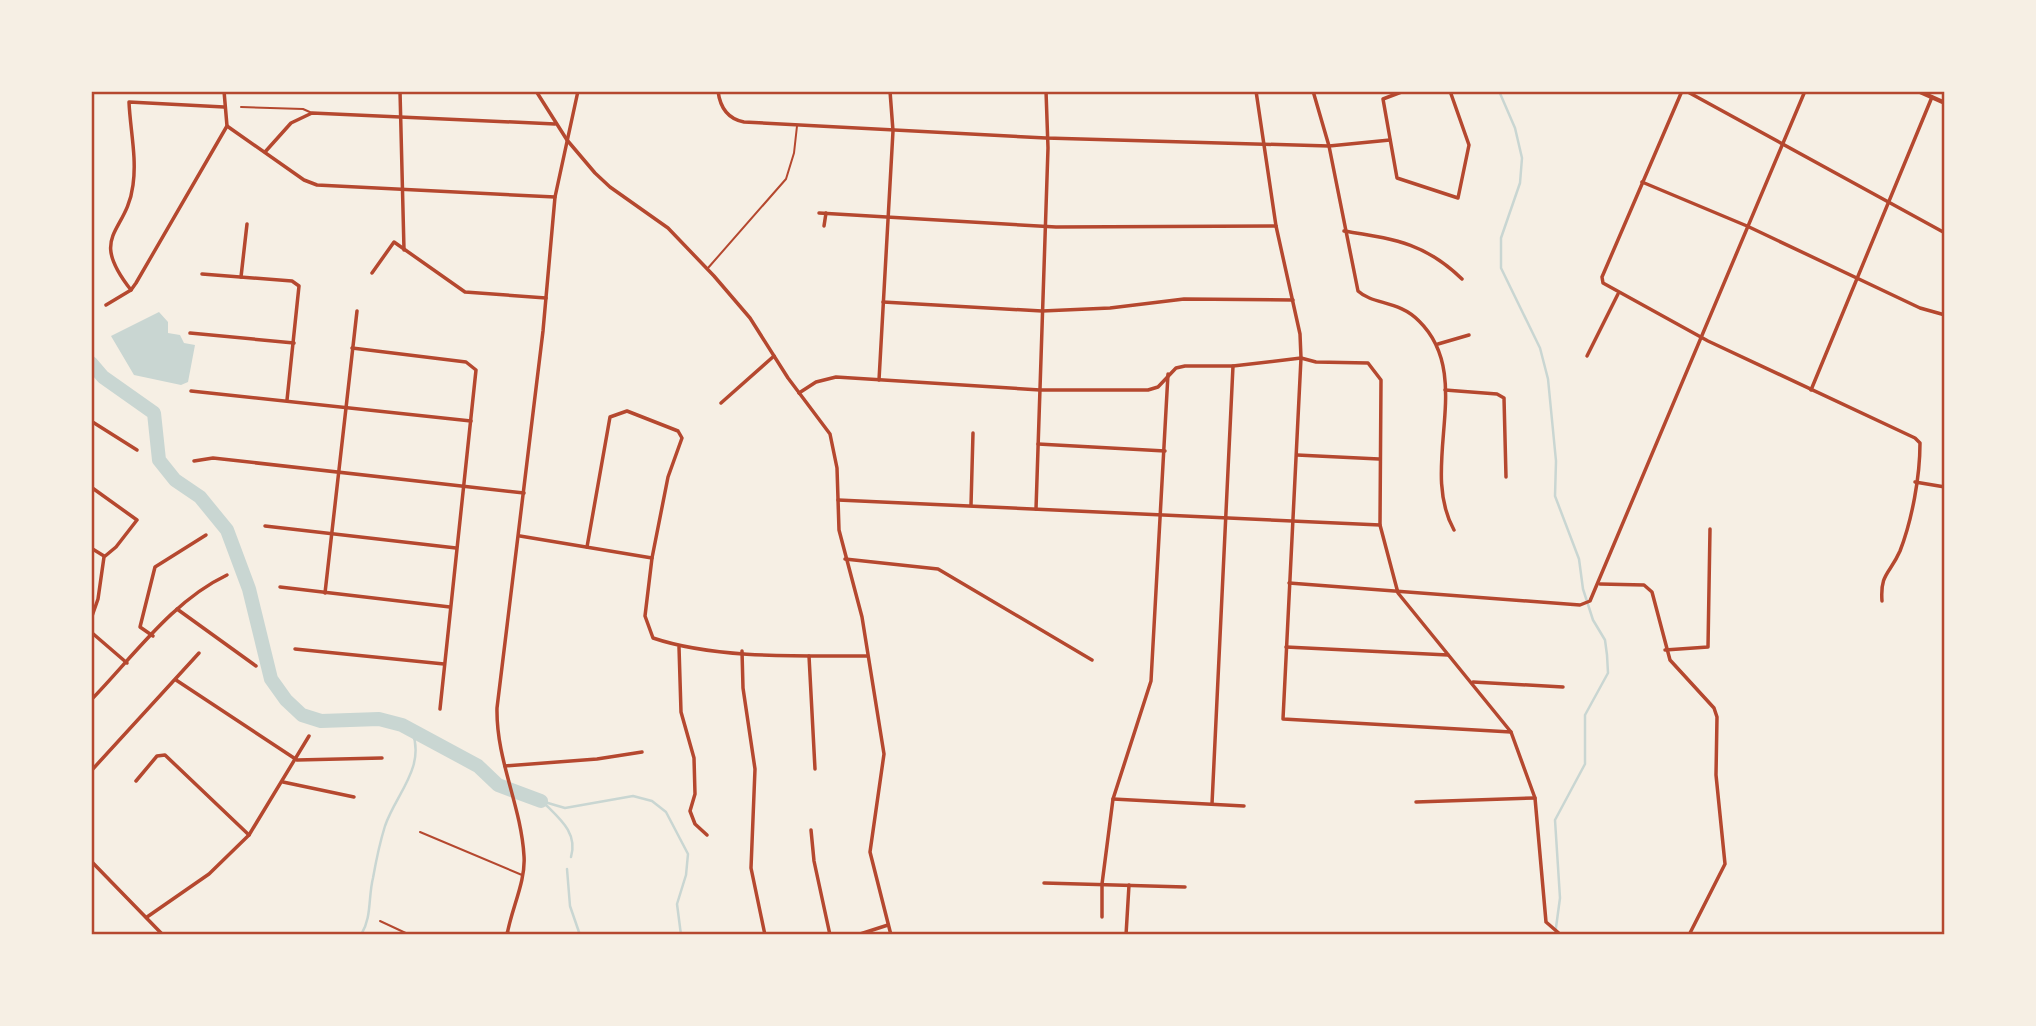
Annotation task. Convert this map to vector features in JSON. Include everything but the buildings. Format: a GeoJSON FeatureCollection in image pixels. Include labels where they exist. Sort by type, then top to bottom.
{"type":"FeatureCollection","features":[{"type":"Feature","properties":{"kind":"main road"},"geometry":{"type":"LineString","coordinates":[[1918,91],[1945,103]]}},
{"type":"Feature","properties":{"kind":"main road"},"geometry":{"type":"LineString","coordinates":[[1933,97],[1935,91]]}},
{"type":"Feature","properties":{"kind":"street"},"geometry":{"type":"LineString","coordinates":[[106,305],[131,290],[227,126],[224,91]]}},
{"type":"Feature","properties":{"kind":"street"},"geometry":{"type":"LineString","coordinates":[[400,91],[404,250]]}},
{"type":"Feature","properties":{"kind":"street"},"geometry":{"type":"LineString","coordinates":[[536,91],[567,140],[610,187],[668,228],[708,269],[750,318],[799,393],[830,433],[836,468],[839,530],[860,608],[884,754],[870,852],[891,935]]}},
{"type":"Feature","properties":{"kind":"street"},"geometry":{"type":"LineString","coordinates":[[516,935],[507,934],[522,876],[522,834],[498,743],[497,708],[524,493],[555,197],[578,91]]}},
{"type":"Feature","properties":{"kind":"street"},"geometry":{"type":"LineString","coordinates":[[718,91],[719,101],[729,116],[744,122],[797,126],[1046,138],[1329,146],[1390,140]]}},
{"type":"Feature","properties":{"kind":"street"},"geometry":{"type":"LineString","coordinates":[[879,380],[893,131],[890,91]]}},
{"type":"Feature","properties":{"kind":"street"},"geometry":{"type":"LineString","coordinates":[[1036,509],[1045,224],[1046,91]]}},
{"type":"Feature","properties":{"kind":"street"},"geometry":{"type":"LineString","coordinates":[[1256,91],[1276,226],[1293,300],[1301,358],[1283,719],[1511,733]]}},
{"type":"Feature","properties":{"kind":"street"},"geometry":{"type":"LineString","coordinates":[[1313,91],[1329,146],[1343,231],[1358,291],[1408,312],[1438,344],[1446,369],[1442,505],[1454,530]]}},
{"type":"Feature","properties":{"kind":"street"},"geometry":{"type":"LineString","coordinates":[[1404,91],[1384,99],[1397,178],[1458,198],[1469,145],[1450,91]]}},
{"type":"Feature","properties":{"kind":"street"},"geometry":{"type":"LineString","coordinates":[[1882,601],[1882,579],[1900,551],[1915,482],[1920,443],[1915,438],[1811,390],[1618,294],[1603,284],[1602,277],[1684,91],[1945,233]]}},
{"type":"Feature","properties":{"kind":"street"},"geometry":{"type":"LineString","coordinates":[[1289,583],[1577,605],[1590,601],[1600,584],[1610,550],[1805,91]]}},
{"type":"Feature","properties":{"kind":"street"},"geometry":{"type":"LineString","coordinates":[[1811,390],[1933,97]]}},
{"type":"Feature","properties":{"kind":"street"},"geometry":{"type":"LineString","coordinates":[[131,290],[117,273],[110,249],[115,228],[133,184],[129,102],[224,107]]}},
{"type":"Feature","properties":{"kind":"street"},"geometry":{"type":"LineString","coordinates":[[265,153],[290,123],[313,113],[555,124]]}},
{"type":"Feature","properties":{"kind":"street"},"geometry":{"type":"LineString","coordinates":[[227,126],[311,184],[555,197]]}},
{"type":"Feature","properties":{"kind":"street"},"geometry":{"type":"LineString","coordinates":[[1642,182],[1747,226],[1920,308],[1945,315]]}},
{"type":"Feature","properties":{"kind":"street"},"geometry":{"type":"LineString","coordinates":[[819,213],[1045,224],[1056,227],[1276,226]]}},
{"type":"Feature","properties":{"kind":"street"},"geometry":{"type":"LineString","coordinates":[[824,226],[826,213]]}},
{"type":"Feature","properties":{"kind":"street"},"geometry":{"type":"LineString","coordinates":[[241,277],[247,224]]}},
{"type":"Feature","properties":{"kind":"street"},"geometry":{"type":"LineString","coordinates":[[1343,231],[1413,244],[1445,262],[1462,279]]}},
{"type":"Feature","properties":{"kind":"street"},"geometry":{"type":"LineString","coordinates":[[372,273],[394,242],[465,292],[546,298]]}},
{"type":"Feature","properties":{"kind":"street"},"geometry":{"type":"LineString","coordinates":[[202,274],[292,281],[299,286],[287,400]]}},
{"type":"Feature","properties":{"kind":"street"},"geometry":{"type":"LineString","coordinates":[[1587,356],[1618,294]]}},
{"type":"Feature","properties":{"kind":"street"},"geometry":{"type":"LineString","coordinates":[[883,302],[1042,310],[1110,309],[1184,299],[1293,300]]}},
{"type":"Feature","properties":{"kind":"street"},"geometry":{"type":"LineString","coordinates":[[325,593],[357,311]]}},
{"type":"Feature","properties":{"kind":"street"},"geometry":{"type":"LineString","coordinates":[[190,333],[294,343]]}},
{"type":"Feature","properties":{"kind":"street"},"geometry":{"type":"LineString","coordinates":[[1438,344],[1469,335]]}},
{"type":"Feature","properties":{"kind":"street"},"geometry":{"type":"LineString","coordinates":[[352,348],[472,363],[476,374],[440,709]]}},
{"type":"Feature","properties":{"kind":"street"},"geometry":{"type":"LineString","coordinates":[[720,403],[774,356]]}},
{"type":"Feature","properties":{"kind":"street"},"geometry":{"type":"LineString","coordinates":[[799,393],[816,382],[836,377],[1040,390],[1148,390],[1158,387],[1168,374],[1185,366],[1233,366],[1301,358],[1316,362],[1368,363],[1381,380],[1380,525],[1398,593],[1473,682],[1511,733],[1535,798],[1546,922],[1560,934]]}},
{"type":"Feature","properties":{"kind":"street"},"geometry":{"type":"LineString","coordinates":[[1212,804],[1233,366]]}},
{"type":"Feature","properties":{"kind":"street"},"geometry":{"type":"LineString","coordinates":[[1102,917],[1102,884],[1113,799],[1151,681],[1163,515],[1168,374]]}},
{"type":"Feature","properties":{"kind":"street"},"geometry":{"type":"LineString","coordinates":[[1445,390],[1501,396],[1506,402],[1506,477]]}},
{"type":"Feature","properties":{"kind":"street"},"geometry":{"type":"LineString","coordinates":[[191,391],[471,421]]}},
{"type":"Feature","properties":{"kind":"street"},"geometry":{"type":"LineString","coordinates":[[587,547],[610,417],[627,411],[678,431],[682,438],[668,477],[652,558],[645,616],[653,638],[679,647],[809,656],[867,656]]}},
{"type":"Feature","properties":{"kind":"street"},"geometry":{"type":"LineString","coordinates":[[91,421],[137,450]]}},
{"type":"Feature","properties":{"kind":"street"},"geometry":{"type":"LineString","coordinates":[[971,505],[973,433]]}},
{"type":"Feature","properties":{"kind":"street"},"geometry":{"type":"LineString","coordinates":[[1038,444],[1165,451]]}},
{"type":"Feature","properties":{"kind":"street"},"geometry":{"type":"LineString","coordinates":[[1296,455],[1379,459]]}},
{"type":"Feature","properties":{"kind":"street"},"geometry":{"type":"LineString","coordinates":[[194,461],[213,458],[524,493]]}},
{"type":"Feature","properties":{"kind":"street"},"geometry":{"type":"LineString","coordinates":[[1915,482],[1945,488]]}},
{"type":"Feature","properties":{"kind":"street"},"geometry":{"type":"LineString","coordinates":[[91,487],[137,520],[116,547],[104,557],[91,619]]}},
{"type":"Feature","properties":{"kind":"street"},"geometry":{"type":"LineString","coordinates":[[838,500],[1380,525]]}},
{"type":"Feature","properties":{"kind":"street"},"geometry":{"type":"LineString","coordinates":[[265,526],[456,548]]}},
{"type":"Feature","properties":{"kind":"street"},"geometry":{"type":"LineString","coordinates":[[1665,650],[1708,647],[1710,529]]}},
{"type":"Feature","properties":{"kind":"street"},"geometry":{"type":"LineString","coordinates":[[153,636],[140,627],[155,567],[206,535]]}},
{"type":"Feature","properties":{"kind":"street"},"geometry":{"type":"LineString","coordinates":[[519,536],[652,558]]}},
{"type":"Feature","properties":{"kind":"street"},"geometry":{"type":"LineString","coordinates":[[91,548],[104,557]]}},
{"type":"Feature","properties":{"kind":"street"},"geometry":{"type":"LineString","coordinates":[[845,559],[939,569],[1092,660]]}},
{"type":"Feature","properties":{"kind":"street"},"geometry":{"type":"LineString","coordinates":[[91,700],[177,608],[202,587],[227,575]]}},
{"type":"Feature","properties":{"kind":"street"},"geometry":{"type":"LineString","coordinates":[[1600,584],[1644,585],[1652,592],[1657,602],[1665,650],[1676,668],[1714,708],[1718,727],[1716,775],[1725,864],[1689,935]]}},
{"type":"Feature","properties":{"kind":"street"},"geometry":{"type":"LineString","coordinates":[[280,587],[450,607]]}},
{"type":"Feature","properties":{"kind":"street"},"geometry":{"type":"LineString","coordinates":[[177,608],[256,666]]}},
{"type":"Feature","properties":{"kind":"street"},"geometry":{"type":"LineString","coordinates":[[91,632],[127,663]]}},
{"type":"Feature","properties":{"kind":"street"},"geometry":{"type":"LineString","coordinates":[[679,647],[681,712],[694,758],[695,794],[690,811],[695,824],[707,835]]}},
{"type":"Feature","properties":{"kind":"street"},"geometry":{"type":"LineString","coordinates":[[1286,647],[1450,655]]}},
{"type":"Feature","properties":{"kind":"street"},"geometry":{"type":"LineString","coordinates":[[295,649],[444,664]]}},
{"type":"Feature","properties":{"kind":"street"},"geometry":{"type":"LineString","coordinates":[[742,651],[743,688],[755,769],[751,868],[765,935]]}},
{"type":"Feature","properties":{"kind":"street"},"geometry":{"type":"LineString","coordinates":[[91,771],[199,653]]}},
{"type":"Feature","properties":{"kind":"street"},"geometry":{"type":"LineString","coordinates":[[809,656],[815,769]]}},
{"type":"Feature","properties":{"kind":"street"},"geometry":{"type":"LineString","coordinates":[[176,680],[297,761],[382,758]]}},
{"type":"Feature","properties":{"kind":"street"},"geometry":{"type":"LineString","coordinates":[[1473,682],[1563,687]]}},
{"type":"Feature","properties":{"kind":"street"},"geometry":{"type":"LineString","coordinates":[[147,917],[209,874],[249,835],[297,761],[309,736]]}},
{"type":"Feature","properties":{"kind":"street"},"geometry":{"type":"LineString","coordinates":[[505,766],[597,759],[642,752]]}},
{"type":"Feature","properties":{"kind":"street"},"geometry":{"type":"LineString","coordinates":[[136,781],[157,756],[165,755],[249,835]]}},
{"type":"Feature","properties":{"kind":"street"},"geometry":{"type":"LineString","coordinates":[[283,782],[354,797]]}},
{"type":"Feature","properties":{"kind":"street"},"geometry":{"type":"LineString","coordinates":[[1416,802],[1535,798]]}},
{"type":"Feature","properties":{"kind":"street"},"geometry":{"type":"LineString","coordinates":[[1113,799],[1244,806]]}},
{"type":"Feature","properties":{"kind":"street"},"geometry":{"type":"LineString","coordinates":[[811,830],[814,861],[830,935]]}},
{"type":"Feature","properties":{"kind":"street"},"geometry":{"type":"LineString","coordinates":[[91,861],[163,935]]}},
{"type":"Feature","properties":{"kind":"street"},"geometry":{"type":"LineString","coordinates":[[1044,883],[1185,887]]}},
{"type":"Feature","properties":{"kind":"street"},"geometry":{"type":"LineString","coordinates":[[1125,935],[1129,884]]}},
{"type":"Feature","properties":{"kind":"street"},"geometry":{"type":"LineString","coordinates":[[857,935],[888,925]]}},
{"type":"Feature","properties":{"kind":"lane"},"geometry":{"type":"LineString","coordinates":[[241,107],[303,109],[313,113]]}},
{"type":"Feature","properties":{"kind":"lane"},"geometry":{"type":"LineString","coordinates":[[708,269],[786,179],[794,153],[797,126]]}},
{"type":"Feature","properties":{"kind":"lane"},"geometry":{"type":"LineString","coordinates":[[420,832],[522,876]]}},
{"type":"Feature","properties":{"kind":"lane"},"geometry":{"type":"LineString","coordinates":[[380,921],[410,935]]}},
{"type":"Feature","properties":{"kind":"shaded area"},"geometry":{"type":"Polygon","coordinates":[[[159,312],[168,322],[168,333],[180,335],[184,343],[195,345],[188,382],[181,385],[134,375],[111,336],[159,312]]]}},
{"type":"Feature","properties":{"kind":"waterway"},"geometry":{"type":"LineString","coordinates":[[1499,91],[1515,128],[1522,158],[1520,183],[1501,238],[1501,268],[1540,348],[1548,379],[1556,461],[1555,496],[1579,559],[1583,589],[1593,620],[1605,640],[1607,655],[1608,673],[1585,715],[1585,764],[1555,820],[1560,898],[1555,935]]}},
{"type":"Feature","properties":{"kind":"waterway"},"geometry":{"type":"LineString","coordinates":[[91,363],[103,377],[154,413],[159,460],[175,480],[200,497],[227,530],[249,589],[271,679],[286,700],[302,715],[321,721],[379,719],[402,725],[478,766],[498,785],[541,801]]}},
{"type":"Feature","properties":{"kind":"waterway"},"geometry":{"type":"LineString","coordinates":[[361,935],[367,921],[385,826],[413,768],[415,744],[412,731]]}},
{"type":"Feature","properties":{"kind":"waterway"},"geometry":{"type":"LineString","coordinates":[[541,801],[565,808],[633,796],[652,801],[666,812],[688,854],[686,875],[677,904],[681,935]]}},
{"type":"Feature","properties":{"kind":"waterway"},"geometry":{"type":"LineString","coordinates":[[544,803],[570,834],[573,848],[571,857]]}},
{"type":"Feature","properties":{"kind":"waterway"},"geometry":{"type":"LineString","coordinates":[[567,869],[570,906],[580,935]]}}]}
